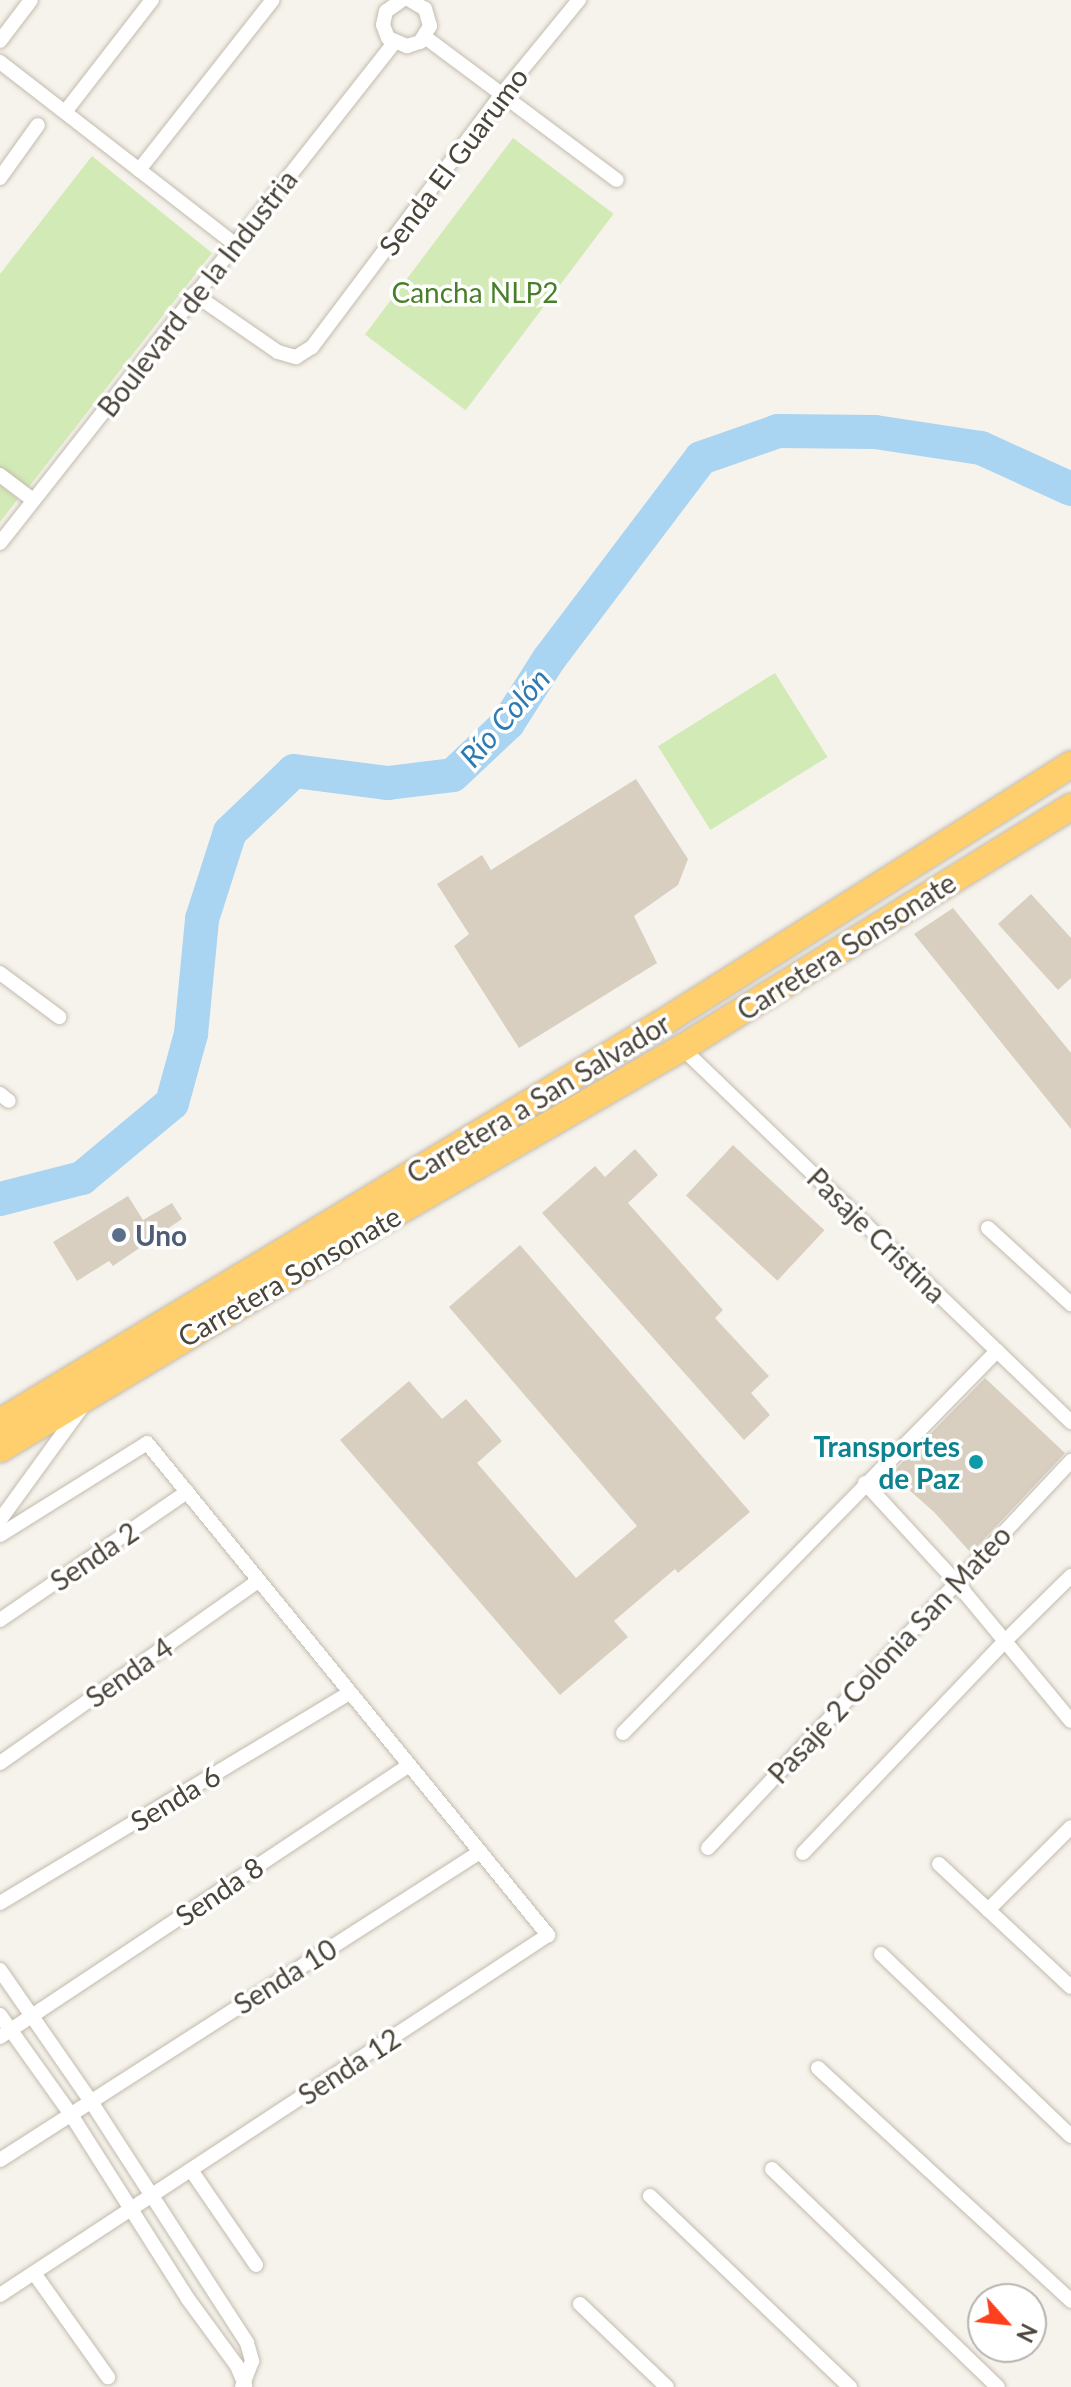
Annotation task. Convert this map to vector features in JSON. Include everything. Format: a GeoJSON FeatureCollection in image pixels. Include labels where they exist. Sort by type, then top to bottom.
{"type":"FeatureCollection","features":[{"type":"Feature","properties":{"kind":"highway","name":"Carretera a San Salvador"},"geometry":{"type":"LineString","coordinates":[[0,1422],[662,1023],[1071,764]]}},
{"type":"Feature","properties":{"kind":"highway","name":"Carretera Sonsonate"},"geometry":{"type":"LineString","coordinates":[[0,1449],[92,1392],[682,1048],[1071,807]]}},
{"type":"Feature","properties":{"kind":"street"},"geometry":{"type":"LineString","coordinates":[[0,41],[31,0]]}},
{"type":"Feature","properties":{"kind":"street"},"geometry":{"type":"LineString","coordinates":[[65,112],[152,0]]}},
{"type":"Feature","properties":{"kind":"street"},"geometry":{"type":"LineString","coordinates":[[139,170],[273,0]]}},
{"type":"Feature","properties":{"kind":"street","name":"Senda El Guarumo"},"geometry":{"type":"LineString","coordinates":[[194,294],[278,352],[296,357],[312,347],[502,94],[579,0]]}},
{"type":"Feature","properties":{"kind":"street"},"geometry":{"type":"LineString","coordinates":[[392,2],[383,25],[394,43],[414,45],[425,37],[430,20],[418,1]]}},
{"type":"Feature","properties":{"kind":"street"},"geometry":{"type":"LineString","coordinates":[[425,37],[617,180]]}},
{"type":"Feature","properties":{"kind":"street","name":"Boulevard de la Industria"},"geometry":{"type":"LineString","coordinates":[[0,543],[394,43]]}},
{"type":"Feature","properties":{"kind":"street"},"geometry":{"type":"LineString","coordinates":[[0,62],[235,244]]}},
{"type":"Feature","properties":{"kind":"street"},"geometry":{"type":"LineString","coordinates":[[0,178],[38,125]]}},
{"type":"Feature","properties":{"kind":"street"},"geometry":{"type":"LineString","coordinates":[[0,475],[33,500]]}},
{"type":"Feature","properties":{"kind":"street"},"geometry":{"type":"LineString","coordinates":[[0,973],[59,1017]]}},
{"type":"Feature","properties":{"kind":"street","name":"Pasaje Cristina"},"geometry":{"type":"LineString","coordinates":[[682,1048],[1071,1422]]}},
{"type":"Feature","properties":{"kind":"street"},"geometry":{"type":"LineString","coordinates":[[988,1228],[1071,1304]]}},
{"type":"Feature","properties":{"kind":"street"},"geometry":{"type":"LineString","coordinates":[[623,1733],[997,1351]]}},
{"type":"Feature","properties":{"kind":"street"},"geometry":{"type":"LineString","coordinates":[[0,1520],[92,1392]]}},
{"type":"Feature","properties":{"kind":"street"},"geometry":{"type":"LineString","coordinates":[[0,1535],[147,1443],[480,1852]]}},
{"type":"Feature","properties":{"kind":"street","name":"Pasaje 2 Colonia San Mateo"},"geometry":{"type":"LineString","coordinates":[[708,1848],[1071,1461]]}},
{"type":"Feature","properties":{"kind":"street"},"geometry":{"type":"LineString","coordinates":[[865,1483],[956,1582],[1071,1721]]}},
{"type":"Feature","properties":{"kind":"street","name":"Senda 2"},"geometry":{"type":"LineString","coordinates":[[0,1620],[187,1492]]}},
{"type":"Feature","properties":{"kind":"street"},"geometry":{"type":"LineString","coordinates":[[803,1853],[1071,1576]]}},
{"type":"Feature","properties":{"kind":"street","name":"Senda 4"},"geometry":{"type":"LineString","coordinates":[[0,1763],[259,1580]]}},
{"type":"Feature","properties":{"kind":"street","name":"Senda 6"},"geometry":{"type":"LineString","coordinates":[[0,1903],[350,1693]]}},
{"type":"Feature","properties":{"kind":"street","name":"Senda 8"},"geometry":{"type":"LineString","coordinates":[[5,2034],[409,1765]]}},
{"type":"Feature","properties":{"kind":"street"},"geometry":{"type":"LineString","coordinates":[[988,1910],[1071,1827]]}},
{"type":"Feature","properties":{"kind":"street","name":"Senda 12"},"geometry":{"type":"LineString","coordinates":[[0,2295],[548,1935],[480,1852]]}},
{"type":"Feature","properties":{"kind":"street","name":"Senda 10"},"geometry":{"type":"LineString","coordinates":[[0,2160],[480,1852]]}},
{"type":"Feature","properties":{"kind":"street"},"geometry":{"type":"LineString","coordinates":[[939,1864],[1071,1987]]}},
{"type":"Feature","properties":{"kind":"street"},"geometry":{"type":"LineString","coordinates":[[881,1954],[1071,2136]]}},
{"type":"Feature","properties":{"kind":"street"},"geometry":{"type":"LineString","coordinates":[[0,1970],[90,2100],[149,2197],[247,2343],[252,2361],[244,2386]]}},
{"type":"Feature","properties":{"kind":"street"},"geometry":{"type":"LineString","coordinates":[[0,2015],[5,2034],[70,2113],[130,2210],[237,2366],[244,2386]]}},
{"type":"Feature","properties":{"kind":"street"},"geometry":{"type":"LineString","coordinates":[[818,2068],[1071,2301]]}},
{"type":"Feature","properties":{"kind":"street"},"geometry":{"type":"LineString","coordinates":[[772,2169],[998,2387]]}},
{"type":"Feature","properties":{"kind":"street"},"geometry":{"type":"LineString","coordinates":[[191,2170],[256,2265]]}},
{"type":"Feature","properties":{"kind":"street"},"geometry":{"type":"LineString","coordinates":[[650,2196],[850,2387]]}},
{"type":"Feature","properties":{"kind":"street"},"geometry":{"type":"LineString","coordinates":[[34,2273],[108,2377]]}},
{"type":"Feature","properties":{"kind":"street"},"geometry":{"type":"LineString","coordinates":[[580,2304],[667,2387]]}},
{"type":"Feature","properties":{"kind":"green space","name":"Cancha NLP2"},"geometry":{"type":"Polygon","coordinates":[[[513,138],[614,214],[466,410],[365,334],[513,138]]]}},
{"type":"Feature","properties":{"kind":"green space"},"geometry":{"type":"Polygon","coordinates":[[[92,156],[212,253],[24,493],[0,476],[0,274],[92,156]]]}},
{"type":"Feature","properties":{"kind":"green space"},"geometry":{"type":"Polygon","coordinates":[[[0,485],[18,499],[0,522],[0,485]]]}},
{"type":"Feature","properties":{"kind":"green space"},"geometry":{"type":"Polygon","coordinates":[[[775,673],[827,757],[710,830],[658,746],[775,673]]]}},
{"type":"Feature","properties":{"kind":"building"},"geometry":{"type":"Polygon","coordinates":[[[636,779],[688,859],[678,885],[634,916],[657,963],[519,1048],[454,946],[469,934],[437,884],[482,855],[491,870],[636,779]]]}},
{"type":"Feature","properties":{"kind":"building"},"geometry":{"type":"Polygon","coordinates":[[[1031,894],[1071,938],[1071,978],[1058,990],[998,924],[1031,894]]]}},
{"type":"Feature","properties":{"kind":"building"},"geometry":{"type":"Polygon","coordinates":[[[953,908],[1071,1053],[1071,1129],[914,934],[953,908]]]}},
{"type":"Feature","properties":{"kind":"building"},"geometry":{"type":"Polygon","coordinates":[[[733,1145],[824,1230],[777,1281],[686,1195],[733,1145]]]}},
{"type":"Feature","properties":{"kind":"building"},"geometry":{"type":"Polygon","coordinates":[[[635,1149],[658,1175],[628,1203],[723,1310],[715,1318],[769,1376],[751,1393],[770,1415],[744,1440],[542,1213],[595,1166],[605,1177],[635,1149]]]}},
{"type":"Feature","properties":{"kind":"building","name":"Uno"},"geometry":{"type":"Polygon","coordinates":[[[128,1196],[143,1220],[172,1203],[182,1219],[113,1266],[109,1261],[77,1281],[53,1242],[128,1196]]]}},
{"type":"Feature","properties":{"kind":"building"},"geometry":{"type":"Polygon","coordinates":[[[520,1245],[750,1512],[678,1573],[675,1569],[614,1621],[628,1637],[560,1695],[340,1440],[409,1381],[442,1419],[466,1399],[502,1441],[477,1463],[576,1578],[637,1526],[449,1307],[520,1245]]]}},
{"type":"Feature","properties":{"kind":"building","name":"Transportes de Paz"},"geometry":{"type":"Polygon","coordinates":[[[985,1378],[1065,1453],[971,1553],[934,1512],[891,1474],[985,1378]]]}},
{"type":"Feature","properties":{"kind":"waterway","name":"Río Colón"},"geometry":{"type":"LineString","coordinates":[[0,1199],[82,1178],[172,1103],[191,1034],[202,919],[230,832],[294,771],[388,783],[453,775],[508,723],[549,659],[701,458],[778,431],[875,432],[981,448],[1071,489]]}},
{"type":"Feature","properties":{"kind":"place","name":"Uno"},"geometry":{"type":"Point","coordinates":[119,1235]}},
{"type":"Feature","properties":{"kind":"place","name":"Transportes de Paz"},"geometry":{"type":"Point","coordinates":[976,1462]}}]}
